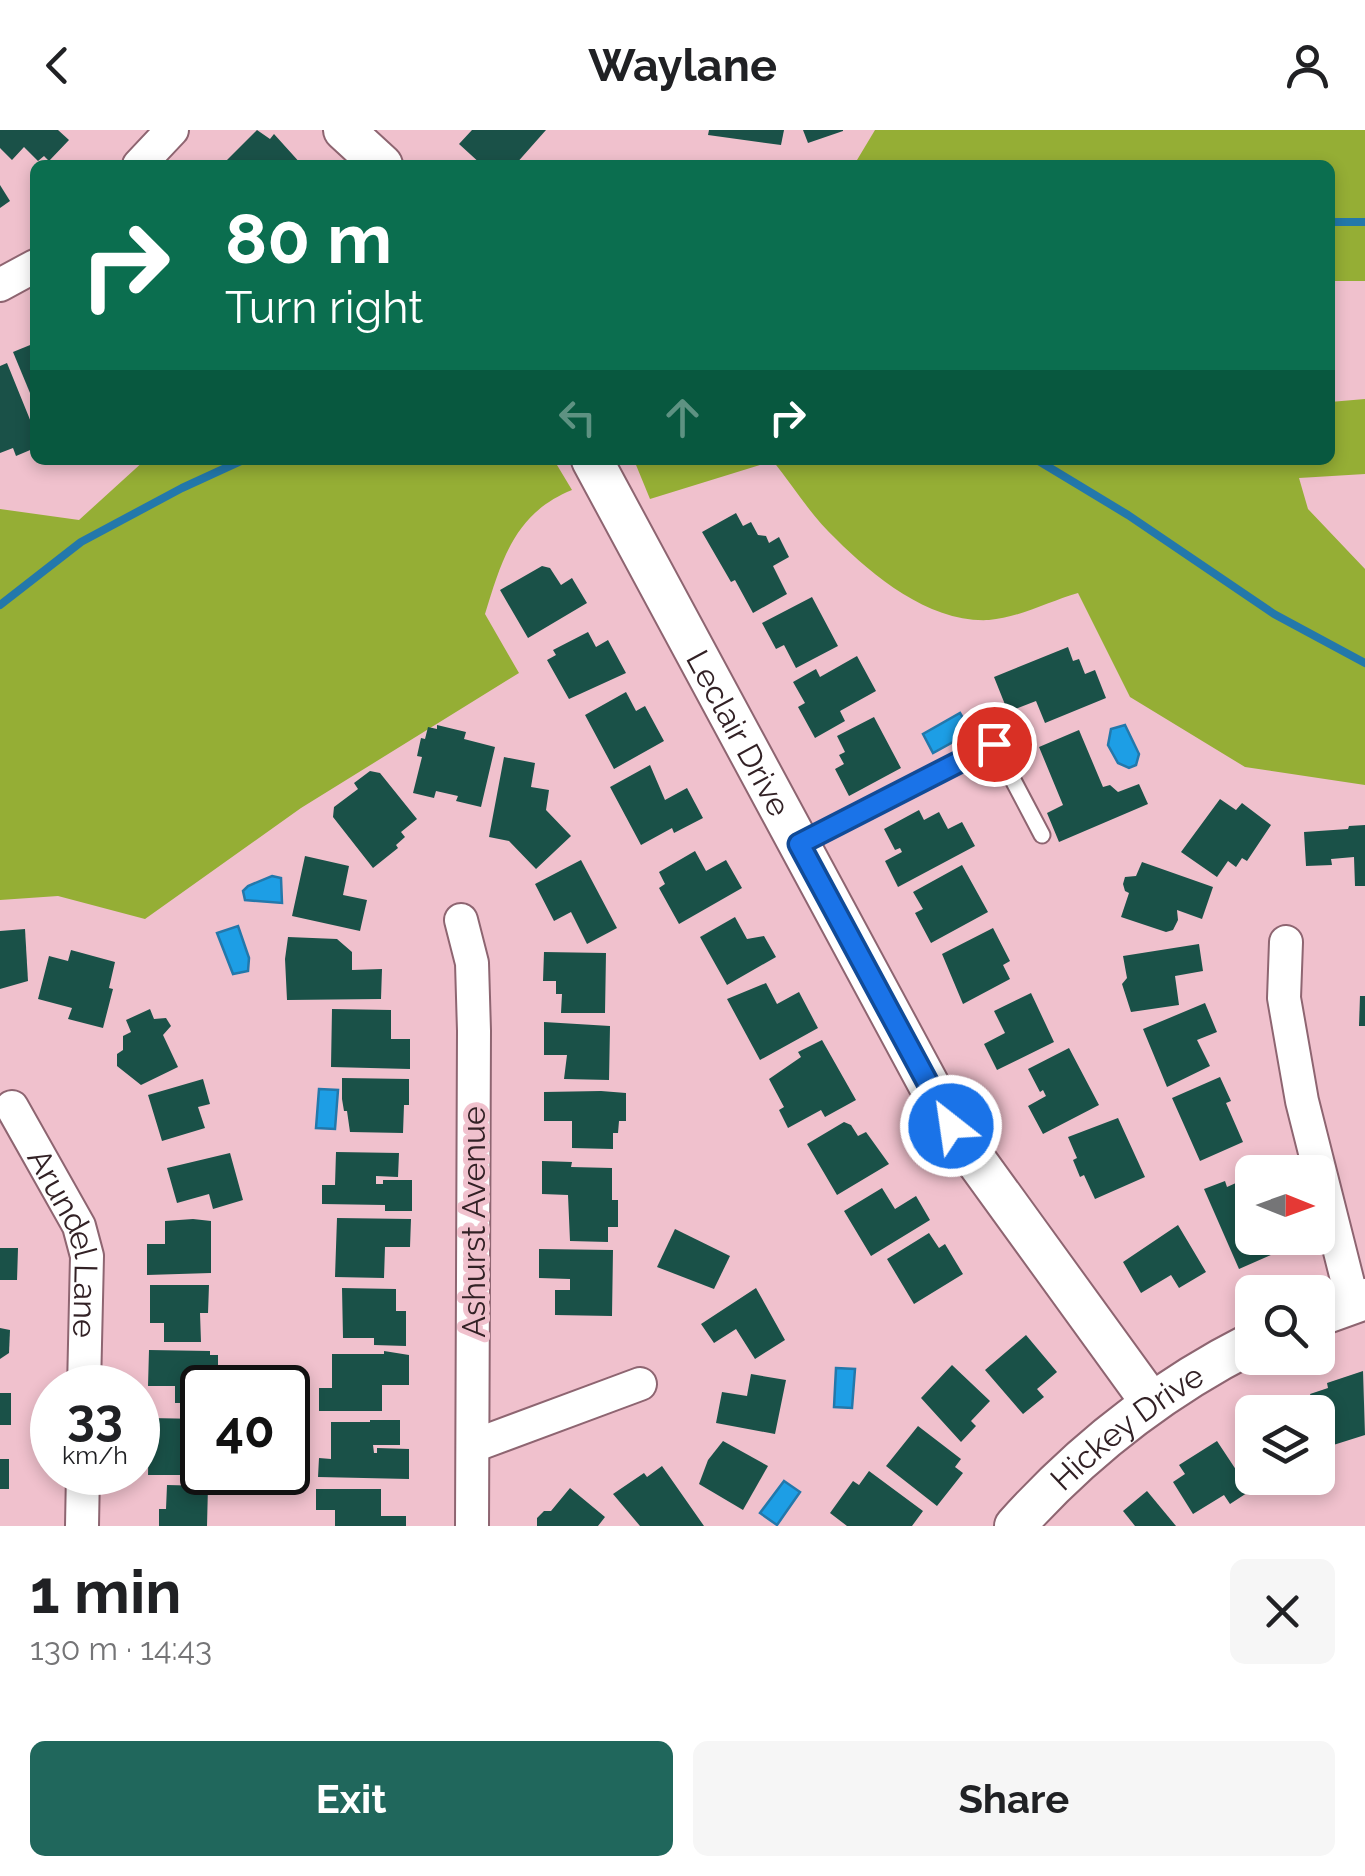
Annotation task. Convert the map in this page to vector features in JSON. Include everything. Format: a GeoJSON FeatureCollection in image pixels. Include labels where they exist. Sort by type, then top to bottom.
{"type":"FeatureCollection","features":[{"type":"Feature","properties":{"kind":"street"},"geometry":{"type":"LineString","coordinates":[[144,160],[172,130]]}},
{"type":"Feature","properties":{"kind":"street"},"geometry":{"type":"LineString","coordinates":[[344,130],[377,160]]}},
{"type":"Feature","properties":{"kind":"street"},"geometry":{"type":"LineString","coordinates":[[0,285],[30,269]]}},
{"type":"Feature","properties":{"kind":"street","name":"Leclair Drive"},"geometry":{"type":"LineString","coordinates":[[595,465],[928,1086],[968,1153],[1151,1402]]}},
{"type":"Feature","properties":{"kind":"street","name":"Ashurst Avenue"},"geometry":{"type":"LineString","coordinates":[[461,920],[472,963],[474,1030],[472,1526]]}},
{"type":"Feature","properties":{"kind":"street"},"geometry":{"type":"LineString","coordinates":[[1286,942],[1284,998],[1345,1306]]}},
{"type":"Feature","properties":{"kind":"street","name":"Arundel Lane"},"geometry":{"type":"LineString","coordinates":[[12,1107],[79,1226],[86,1256],[84,1365]]}},
{"type":"Feature","properties":{"kind":"street","name":"Hickey Drive"},"geometry":{"type":"LineString","coordinates":[[1015,1526],[1081,1458],[1151,1402],[1235,1353]]}},
{"type":"Feature","properties":{"kind":"street"},"geometry":{"type":"LineString","coordinates":[[474,1446],[640,1384]]}},
{"type":"Feature","properties":{"kind":"street"},"geometry":{"type":"LineString","coordinates":[[82,1526],[83,1495]]}},
{"type":"Feature","properties":{"kind":"lane"},"geometry":{"type":"LineString","coordinates":[[799,844],[994,744],[1042,835]]}},
{"type":"Feature","properties":{"kind":"green space"},"geometry":{"type":"Polygon","coordinates":[[[875,130],[1365,130],[1365,281],[1335,281],[1335,160],[857,160],[875,130]]]}},
{"type":"Feature","properties":{"kind":"green space"},"geometry":{"type":"Polygon","coordinates":[[[1365,399],[1365,474],[1299,478],[1308,509],[1365,569],[1365,785],[1245,767],[1130,697],[1078,593],[1023,613],[989,620],[967,619],[925,606],[886,583],[851,554],[819,521],[776,465],[1335,465],[1335,402],[1365,399]]]}},
{"type":"Feature","properties":{"kind":"green space"},"geometry":{"type":"Polygon","coordinates":[[[140,465],[557,465],[572,490],[537,511],[524,525],[505,557],[485,614],[519,673],[301,808],[145,919],[58,896],[0,900],[0,509],[79,520],[140,465]]]}},
{"type":"Feature","properties":{"kind":"green space"},"geometry":{"type":"Polygon","coordinates":[[[636,465],[760,465],[650,499],[636,465]]]}},
{"type":"Feature","properties":{"kind":"water"},"geometry":{"type":"Polygon","coordinates":[[[960,713],[971,732],[933,753],[923,734],[960,713]]]}},
{"type":"Feature","properties":{"kind":"water"},"geometry":{"type":"Polygon","coordinates":[[[1125,725],[1139,754],[1136,765],[1129,768],[1118,763],[1108,745],[1111,729],[1125,725]]]}},
{"type":"Feature","properties":{"kind":"water"},"geometry":{"type":"Polygon","coordinates":[[[272,876],[281,878],[282,903],[245,900],[243,891],[248,886],[272,876]]]}},
{"type":"Feature","properties":{"kind":"water"},"geometry":{"type":"Polygon","coordinates":[[[238,926],[249,958],[248,971],[233,974],[217,933],[238,926]]]}},
{"type":"Feature","properties":{"kind":"water"},"geometry":{"type":"Polygon","coordinates":[[[319,1089],[338,1090],[335,1129],[316,1128],[319,1089]]]}},
{"type":"Feature","properties":{"kind":"water"},"geometry":{"type":"Polygon","coordinates":[[[836,1368],[855,1369],[852,1408],[834,1407],[836,1368]]]}},
{"type":"Feature","properties":{"kind":"water"},"geometry":{"type":"Polygon","coordinates":[[[784,1481],[800,1492],[777,1525],[760,1513],[784,1481]]]}},
{"type":"Feature","properties":{"kind":"building"},"geometry":{"type":"Polygon","coordinates":[[[0,130],[58,130],[69,140],[50,160],[44,156],[37,160],[24,147],[12,160],[0,148],[0,130]]]}},
{"type":"Feature","properties":{"kind":"building"},"geometry":{"type":"Polygon","coordinates":[[[257,130],[270,139],[274,134],[297,160],[227,160],[257,130]]]}},
{"type":"Feature","properties":{"kind":"building"},"geometry":{"type":"Polygon","coordinates":[[[472,130],[546,130],[519,160],[477,160],[459,144],[472,130]]]}},
{"type":"Feature","properties":{"kind":"building"},"geometry":{"type":"Polygon","coordinates":[[[709,130],[784,130],[781,145],[708,135],[709,130]]]}},
{"type":"Feature","properties":{"kind":"building"},"geometry":{"type":"Polygon","coordinates":[[[803,130],[843,130],[843,131],[808,143],[803,130]]]}},
{"type":"Feature","properties":{"kind":"building"},"geometry":{"type":"Polygon","coordinates":[[[0,185],[10,201],[0,208],[0,185]]]}},
{"type":"Feature","properties":{"kind":"building"},"geometry":{"type":"Polygon","coordinates":[[[30,345],[30,393],[13,352],[30,345]]]}},
{"type":"Feature","properties":{"kind":"building"},"geometry":{"type":"Polygon","coordinates":[[[7,363],[30,420],[30,450],[16,456],[13,448],[0,453],[0,366],[7,363]]]}},
{"type":"Feature","properties":{"kind":"building"},"geometry":{"type":"Polygon","coordinates":[[[736,513],[743,526],[751,522],[758,535],[766,536],[769,543],[779,537],[789,557],[773,566],[787,594],[753,613],[702,532],[736,513]]]}},
{"type":"Feature","properties":{"kind":"building"},"geometry":{"type":"Polygon","coordinates":[[[542,566],[550,568],[561,585],[572,578],[587,603],[528,638],[500,590],[542,566]]]}},
{"type":"Feature","properties":{"kind":"building"},"geometry":{"type":"Polygon","coordinates":[[[812,597],[838,646],[796,668],[784,645],[776,649],[762,623],[812,597]]]}},
{"type":"Feature","properties":{"kind":"building"},"geometry":{"type":"Polygon","coordinates":[[[588,632],[596,647],[608,640],[626,673],[569,699],[547,660],[556,655],[553,650],[588,632]]]}},
{"type":"Feature","properties":{"kind":"building"},"geometry":{"type":"Polygon","coordinates":[[[1068,647],[1073,661],[1079,659],[1085,674],[1095,670],[1106,698],[1045,723],[1036,701],[1008,712],[994,677],[1068,647]]]}},
{"type":"Feature","properties":{"kind":"building"},"geometry":{"type":"Polygon","coordinates":[[[857,656],[876,691],[840,711],[845,721],[815,738],[798,707],[805,703],[793,682],[816,669],[820,677],[857,656]]]}},
{"type":"Feature","properties":{"kind":"building"},"geometry":{"type":"Polygon","coordinates":[[[626,692],[636,711],[645,706],[664,741],[614,769],[585,715],[626,692]]]}},
{"type":"Feature","properties":{"kind":"building"},"geometry":{"type":"Polygon","coordinates":[[[874,717],[901,768],[849,796],[835,769],[844,764],[839,755],[845,752],[837,736],[874,717]]]}},
{"type":"Feature","properties":{"kind":"building"},"geometry":{"type":"Polygon","coordinates":[[[437,725],[466,732],[464,739],[495,747],[481,807],[436,791],[434,798],[413,793],[422,757],[417,756],[421,738],[425,739],[428,727],[437,729],[437,725]]]}},
{"type":"Feature","properties":{"kind":"building"},"geometry":{"type":"Polygon","coordinates":[[[1079,730],[1103,787],[1110,785],[1118,792],[1139,784],[1148,804],[1059,842],[1047,813],[1063,805],[1039,747],[1079,730]]]}},
{"type":"Feature","properties":{"kind":"building"},"geometry":{"type":"Polygon","coordinates":[[[504,757],[535,763],[531,787],[549,790],[546,810],[571,836],[536,869],[509,841],[489,837],[504,757]]]}},
{"type":"Feature","properties":{"kind":"building"},"geometry":{"type":"Polygon","coordinates":[[[650,765],[665,800],[687,788],[703,818],[674,833],[672,828],[641,845],[610,787],[650,765]]]}},
{"type":"Feature","properties":{"kind":"building"},"geometry":{"type":"Polygon","coordinates":[[[370,771],[380,773],[417,819],[401,832],[405,837],[396,845],[398,848],[373,868],[333,817],[334,807],[358,789],[354,783],[370,771]]]}},
{"type":"Feature","properties":{"kind":"building"},"geometry":{"type":"Polygon","coordinates":[[[1220,799],[1236,810],[1242,803],[1271,825],[1247,861],[1242,858],[1236,867],[1228,861],[1217,877],[1181,852],[1220,799]]]}},
{"type":"Feature","properties":{"kind":"building"},"geometry":{"type":"Polygon","coordinates":[[[919,810],[924,820],[939,812],[948,829],[962,822],[975,846],[898,887],[885,861],[902,852],[900,848],[895,850],[884,829],[919,810]]]}},
{"type":"Feature","properties":{"kind":"building"},"geometry":{"type":"Polygon","coordinates":[[[1365,825],[1365,886],[1355,886],[1354,857],[1331,859],[1332,865],[1306,866],[1304,832],[1365,825]]]}},
{"type":"Feature","properties":{"kind":"building"},"geometry":{"type":"Polygon","coordinates":[[[695,851],[706,871],[726,860],[742,888],[679,924],[659,888],[665,884],[659,872],[695,851]]]}},
{"type":"Feature","properties":{"kind":"building"},"geometry":{"type":"Polygon","coordinates":[[[305,856],[349,866],[343,895],[367,900],[360,931],[292,916],[305,856]]]}},
{"type":"Feature","properties":{"kind":"building"},"geometry":{"type":"Polygon","coordinates":[[[581,860],[617,928],[587,944],[571,912],[554,921],[535,884],[581,860]]]}},
{"type":"Feature","properties":{"kind":"building"},"geometry":{"type":"Polygon","coordinates":[[[1142,862],[1213,887],[1202,919],[1177,910],[1173,930],[1166,932],[1121,917],[1129,893],[1123,884],[1125,877],[1136,876],[1142,862]]]}},
{"type":"Feature","properties":{"kind":"building"},"geometry":{"type":"Polygon","coordinates":[[[962,865],[988,912],[931,943],[915,913],[923,909],[913,892],[962,865]]]}},
{"type":"Feature","properties":{"kind":"building"},"geometry":{"type":"Polygon","coordinates":[[[735,917],[747,939],[764,936],[776,957],[727,985],[700,937],[735,917]]]}},
{"type":"Feature","properties":{"kind":"building"},"geometry":{"type":"Polygon","coordinates":[[[993,928],[1010,961],[1003,965],[1010,979],[963,1004],[942,954],[993,928]]]}},
{"type":"Feature","properties":{"kind":"building"},"geometry":{"type":"Polygon","coordinates":[[[25,929],[28,981],[0,989],[0,931],[25,929]]]}},
{"type":"Feature","properties":{"kind":"building"},"geometry":{"type":"Polygon","coordinates":[[[288,937],[337,939],[352,952],[352,970],[382,969],[381,999],[287,1000],[288,937]]]}},
{"type":"Feature","properties":{"kind":"building"},"geometry":{"type":"Polygon","coordinates":[[[1199,944],[1203,971],[1175,976],[1179,1005],[1131,1012],[1122,984],[1127,978],[1123,956],[1199,944]]]}},
{"type":"Feature","properties":{"kind":"building"},"geometry":{"type":"Polygon","coordinates":[[[71,950],[115,962],[103,1028],[68,1019],[72,1008],[38,999],[49,956],[68,961],[71,950]]]}},
{"type":"Feature","properties":{"kind":"building"},"geometry":{"type":"Polygon","coordinates":[[[544,952],[606,953],[605,1013],[561,1013],[562,994],[556,994],[556,981],[543,981],[544,952]]]}},
{"type":"Feature","properties":{"kind":"building"},"geometry":{"type":"Polygon","coordinates":[[[766,983],[777,1004],[799,992],[818,1028],[760,1060],[727,999],[766,983]]]}},
{"type":"Feature","properties":{"kind":"building"},"geometry":{"type":"Polygon","coordinates":[[[1031,993],[1054,1042],[997,1070],[984,1044],[1005,1033],[994,1011],[1031,993]]]}},
{"type":"Feature","properties":{"kind":"building"},"geometry":{"type":"Polygon","coordinates":[[[1360,996],[1365,996],[1365,1026],[1359,1026],[1360,996]]]}},
{"type":"Feature","properties":{"kind":"building"},"geometry":{"type":"Polygon","coordinates":[[[1205,1003],[1217,1032],[1197,1040],[1210,1066],[1167,1087],[1143,1029],[1205,1003]]]}},
{"type":"Feature","properties":{"kind":"building"},"geometry":{"type":"Polygon","coordinates":[[[150,1009],[154,1019],[166,1018],[171,1026],[163,1035],[178,1067],[141,1085],[117,1066],[117,1054],[123,1050],[123,1036],[131,1032],[126,1020],[150,1009]]]}},
{"type":"Feature","properties":{"kind":"building"},"geometry":{"type":"Polygon","coordinates":[[[332,1009],[391,1010],[391,1039],[410,1039],[410,1069],[331,1067],[332,1009]]]}},
{"type":"Feature","properties":{"kind":"building"},"geometry":{"type":"Polygon","coordinates":[[[544,1022],[610,1026],[609,1080],[564,1079],[567,1055],[544,1055],[544,1022]]]}},
{"type":"Feature","properties":{"kind":"building"},"geometry":{"type":"Polygon","coordinates":[[[822,1040],[856,1100],[825,1117],[821,1110],[788,1128],[779,1110],[784,1107],[769,1079],[801,1057],[798,1052],[822,1040]]]}},
{"type":"Feature","properties":{"kind":"building"},"geometry":{"type":"Polygon","coordinates":[[[1069,1048],[1099,1105],[1043,1134],[1028,1106],[1046,1096],[1028,1069],[1069,1048]]]}},
{"type":"Feature","properties":{"kind":"building"},"geometry":{"type":"Polygon","coordinates":[[[1220,1077],[1231,1101],[1226,1103],[1243,1142],[1200,1161],[1172,1098],[1220,1077]]]}},
{"type":"Feature","properties":{"kind":"building"},"geometry":{"type":"Polygon","coordinates":[[[342,1078],[409,1079],[403,1133],[350,1132],[342,1099],[342,1078]]]}},
{"type":"Feature","properties":{"kind":"building"},"geometry":{"type":"Polygon","coordinates":[[[203,1079],[210,1104],[198,1107],[205,1128],[162,1141],[148,1095],[203,1079]]]}},
{"type":"Feature","properties":{"kind":"building"},"geometry":{"type":"Polygon","coordinates":[[[544,1092],[626,1093],[626,1121],[619,1121],[618,1133],[613,1133],[613,1149],[572,1148],[572,1121],[544,1121],[544,1092]]]}},
{"type":"Feature","properties":{"kind":"building"},"geometry":{"type":"Polygon","coordinates":[[[1118,1118],[1145,1177],[1095,1199],[1084,1175],[1080,1177],[1068,1137],[1118,1118]]]}},
{"type":"Feature","properties":{"kind":"building"},"geometry":{"type":"Polygon","coordinates":[[[844,1122],[858,1136],[866,1132],[889,1164],[837,1195],[807,1144],[844,1122]]]}},
{"type":"Feature","properties":{"kind":"building"},"geometry":{"type":"Polygon","coordinates":[[[336,1152],[399,1153],[398,1177],[376,1176],[376,1184],[383,1184],[383,1180],[412,1180],[412,1211],[385,1211],[385,1205],[322,1204],[322,1185],[335,1185],[336,1152]]]}},
{"type":"Feature","properties":{"kind":"building"},"geometry":{"type":"Polygon","coordinates":[[[230,1153],[243,1200],[213,1209],[209,1194],[177,1203],[167,1168],[230,1153]]]}},
{"type":"Feature","properties":{"kind":"building"},"geometry":{"type":"Polygon","coordinates":[[[542,1161],[572,1162],[571,1167],[612,1168],[612,1200],[618,1200],[618,1227],[608,1227],[608,1242],[570,1241],[568,1195],[542,1194],[542,1161]]]}},
{"type":"Feature","properties":{"kind":"building"},"geometry":{"type":"Polygon","coordinates":[[[1225,1181],[1227,1187],[1235,1183],[1235,1255],[1271,1255],[1239,1269],[1204,1189],[1225,1181]]]}},
{"type":"Feature","properties":{"kind":"building"},"geometry":{"type":"Polygon","coordinates":[[[882,1188],[895,1209],[916,1196],[930,1220],[871,1256],[844,1211],[882,1188]]]}},
{"type":"Feature","properties":{"kind":"building"},"geometry":{"type":"Polygon","coordinates":[[[337,1218],[411,1219],[410,1247],[385,1247],[384,1278],[335,1277],[337,1218]]]}},
{"type":"Feature","properties":{"kind":"building"},"geometry":{"type":"Polygon","coordinates":[[[165,1221],[211,1221],[211,1273],[147,1275],[147,1244],[165,1244],[165,1221]]]}},
{"type":"Feature","properties":{"kind":"building"},"geometry":{"type":"Polygon","coordinates":[[[1178,1225],[1206,1272],[1179,1288],[1171,1275],[1141,1293],[1123,1262],[1178,1225]]]}},
{"type":"Feature","properties":{"kind":"building"},"geometry":{"type":"Polygon","coordinates":[[[675,1229],[730,1256],[714,1289],[657,1267],[675,1229]]]}},
{"type":"Feature","properties":{"kind":"building"},"geometry":{"type":"Polygon","coordinates":[[[929,1233],[939,1248],[945,1244],[963,1274],[914,1304],[887,1259],[929,1233]]]}},
{"type":"Feature","properties":{"kind":"building"},"geometry":{"type":"Polygon","coordinates":[[[0,1248],[18,1248],[17,1280],[0,1280],[0,1248]]]}},
{"type":"Feature","properties":{"kind":"building"},"geometry":{"type":"Polygon","coordinates":[[[539,1249],[613,1250],[612,1316],[555,1315],[555,1290],[570,1290],[570,1279],[539,1278],[539,1249]]]}},
{"type":"Feature","properties":{"kind":"building"},"geometry":{"type":"Polygon","coordinates":[[[150,1285],[209,1285],[208,1313],[200,1313],[201,1342],[164,1342],[164,1323],[150,1323],[150,1285]]]}},
{"type":"Feature","properties":{"kind":"building"},"geometry":{"type":"Polygon","coordinates":[[[342,1288],[396,1289],[396,1311],[406,1311],[406,1346],[374,1345],[374,1338],[343,1338],[342,1288]]]}},
{"type":"Feature","properties":{"kind":"building"},"geometry":{"type":"Polygon","coordinates":[[[756,1288],[785,1340],[755,1359],[736,1329],[714,1343],[701,1324],[756,1288]]]}},
{"type":"Feature","properties":{"kind":"building"},"geometry":{"type":"Polygon","coordinates":[[[0,1328],[10,1330],[9,1353],[0,1359],[0,1328]]]}},
{"type":"Feature","properties":{"kind":"building"},"geometry":{"type":"Polygon","coordinates":[[[1026,1335],[1057,1372],[1037,1389],[1044,1397],[1023,1414],[985,1370],[1026,1335]]]}},
{"type":"Feature","properties":{"kind":"building"},"geometry":{"type":"Polygon","coordinates":[[[149,1350],[210,1351],[210,1355],[218,1355],[218,1365],[180,1365],[180,1403],[175,1403],[175,1386],[160,1386],[160,1365],[149,1365],[149,1350]]]}},
{"type":"Feature","properties":{"kind":"building"},"geometry":{"type":"Polygon","coordinates":[[[384,1351],[409,1355],[409,1385],[382,1385],[382,1411],[319,1411],[319,1388],[332,1388],[332,1354],[384,1351]]]}},
{"type":"Feature","properties":{"kind":"building"},"geometry":{"type":"Polygon","coordinates":[[[952,1365],[990,1401],[971,1421],[976,1426],[961,1442],[921,1398],[952,1365]]]}},
{"type":"Feature","properties":{"kind":"building"},"geometry":{"type":"Polygon","coordinates":[[[1363,1371],[1365,1435],[1335,1444],[1335,1395],[1310,1394],[1328,1388],[1327,1383],[1363,1371]]]}},
{"type":"Feature","properties":{"kind":"building"},"geometry":{"type":"Polygon","coordinates":[[[751,1374],[786,1380],[775,1434],[716,1423],[722,1392],[747,1396],[751,1374]]]}},
{"type":"Feature","properties":{"kind":"building"},"geometry":{"type":"Polygon","coordinates":[[[0,1393],[11,1393],[11,1425],[0,1425],[0,1393]]]}},
{"type":"Feature","properties":{"kind":"building"},"geometry":{"type":"Polygon","coordinates":[[[160,1418],[180,1419],[180,1475],[160,1475],[160,1418]]]}},
{"type":"Feature","properties":{"kind":"building"},"geometry":{"type":"Polygon","coordinates":[[[400,1420],[400,1445],[373,1445],[374,1453],[377,1448],[409,1449],[409,1479],[318,1477],[319,1458],[331,1459],[331,1422],[400,1420]]]}},
{"type":"Feature","properties":{"kind":"building"},"geometry":{"type":"Polygon","coordinates":[[[918,1426],[961,1459],[955,1467],[963,1473],[937,1506],[886,1466],[918,1426]]]}},
{"type":"Feature","properties":{"kind":"building"},"geometry":{"type":"Polygon","coordinates":[[[723,1441],[768,1466],[743,1510],[699,1484],[708,1460],[723,1441]]]}},
{"type":"Feature","properties":{"kind":"building"},"geometry":{"type":"Polygon","coordinates":[[[1217,1441],[1235,1468],[1235,1495],[1244,1495],[1230,1504],[1224,1495],[1193,1514],[1173,1482],[1185,1474],[1179,1465],[1217,1441]]]}},
{"type":"Feature","properties":{"kind":"building"},"geometry":{"type":"Polygon","coordinates":[[[0,1459],[9,1459],[9,1489],[0,1489],[0,1459]]]}},
{"type":"Feature","properties":{"kind":"building"},"geometry":{"type":"Polygon","coordinates":[[[662,1466],[704,1526],[640,1526],[613,1494],[662,1466]]]}},
{"type":"Feature","properties":{"kind":"building"},"geometry":{"type":"Polygon","coordinates":[[[869,1471],[923,1511],[912,1526],[847,1526],[830,1513],[853,1481],[859,1485],[869,1471]]]}},
{"type":"Feature","properties":{"kind":"building"},"geometry":{"type":"Polygon","coordinates":[[[167,1485],[180,1485],[180,1495],[208,1495],[207,1526],[159,1526],[159,1509],[166,1509],[167,1485]]]}},
{"type":"Feature","properties":{"kind":"building"},"geometry":{"type":"Polygon","coordinates":[[[570,1488],[605,1517],[598,1526],[537,1526],[537,1518],[544,1511],[551,1511],[570,1488]]]}},
{"type":"Feature","properties":{"kind":"building"},"geometry":{"type":"Polygon","coordinates":[[[316,1489],[381,1489],[381,1516],[406,1516],[406,1526],[335,1526],[335,1510],[316,1510],[316,1489]]]}},
{"type":"Feature","properties":{"kind":"building"},"geometry":{"type":"Polygon","coordinates":[[[1147,1491],[1176,1526],[1135,1526],[1123,1511],[1147,1491]]]}},
{"type":"Feature","properties":{"kind":"waterway"},"geometry":{"type":"LineString","coordinates":[[1335,222],[1365,222]]}},
{"type":"Feature","properties":{"kind":"waterway"},"geometry":{"type":"LineString","coordinates":[[0,605],[81,542],[232,465]]}},
{"type":"Feature","properties":{"kind":"waterway"},"geometry":{"type":"LineString","coordinates":[[1045,465],[1128,515],[1274,614],[1365,663]]}},
{"type":"Feature","properties":{"kind":"route"},"geometry":{"type":"LineString","coordinates":[[951,1126],[799,844],[994,744]]}}]}
